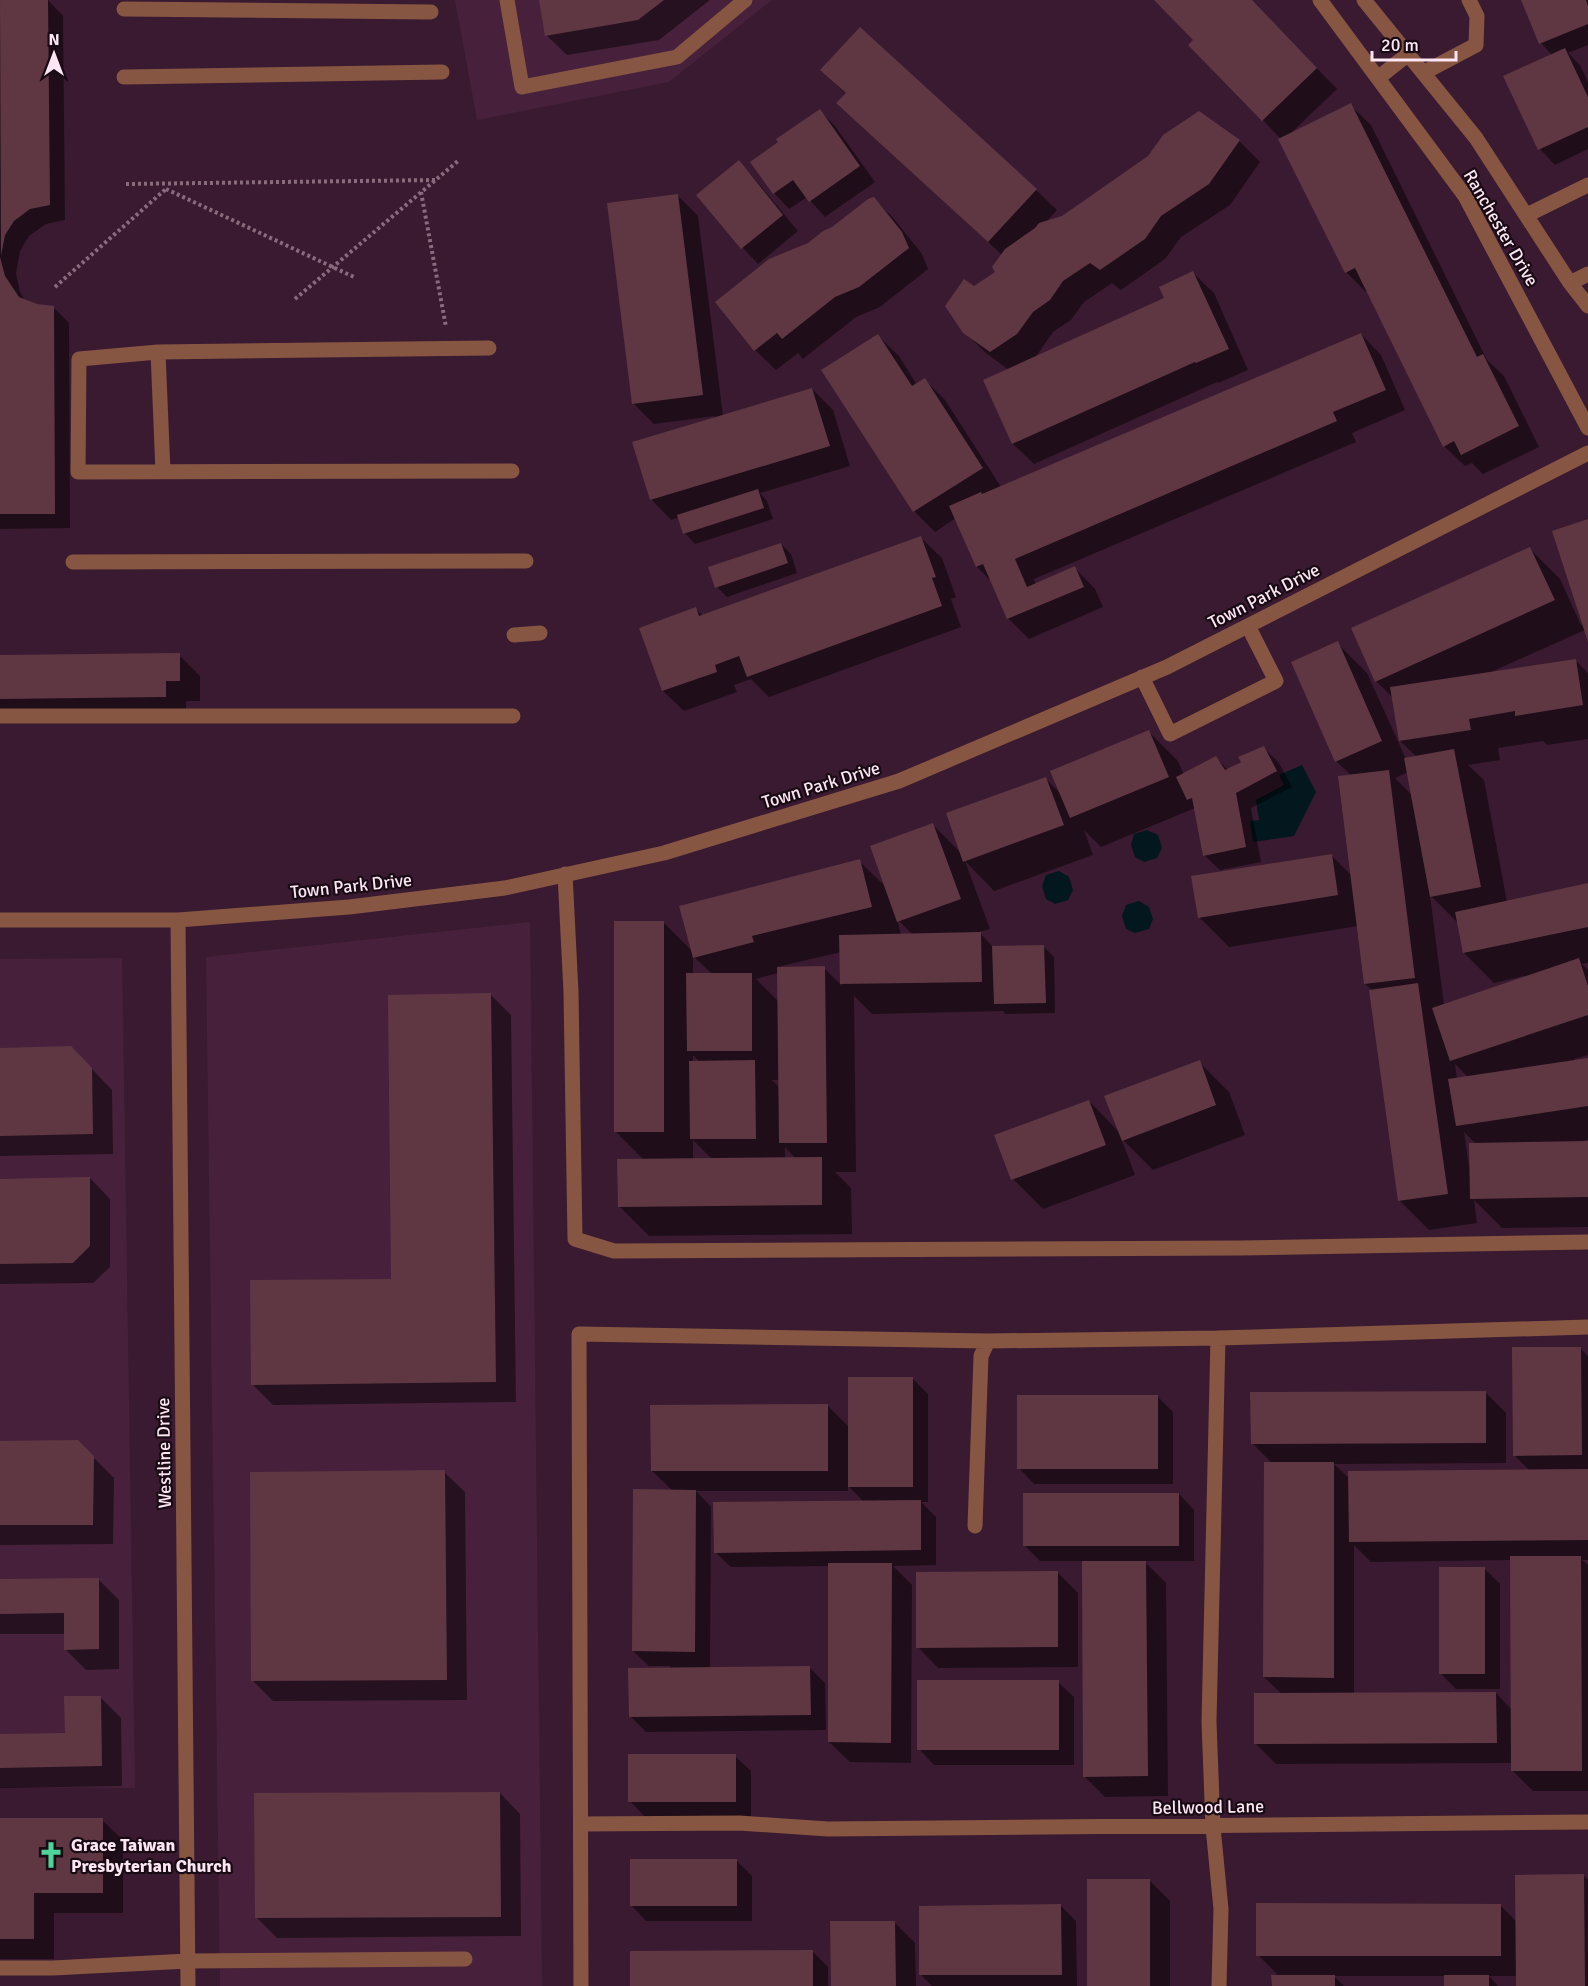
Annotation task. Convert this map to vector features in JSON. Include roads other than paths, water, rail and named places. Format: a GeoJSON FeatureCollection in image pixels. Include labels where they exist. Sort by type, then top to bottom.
{"type":"FeatureCollection","features":[{"type":"Feature","properties":{"kind":"street"},"geometry":{"type":"LineString","coordinates":[[507,0],[522,87],[677,57],[745,0]]}},
{"type":"Feature","properties":{"kind":"street","name":"Ranchester Drive"},"geometry":{"type":"LineString","coordinates":[[1320,0],[1465,196],[1588,428]]}},
{"type":"Feature","properties":{"kind":"street","name":"Ranchester Drive"},"geometry":{"type":"LineString","coordinates":[[1364,0],[1476,138],[1570,283],[1588,306]]}},
{"type":"Feature","properties":{"kind":"street"},"geometry":{"type":"LineString","coordinates":[[1423,74],[1476,45],[1477,16],[1469,0]]}},
{"type":"Feature","properties":{"kind":"street"},"geometry":{"type":"LineString","coordinates":[[124,9],[431,12]]}},
{"type":"Feature","properties":{"kind":"street"},"geometry":{"type":"LineString","coordinates":[[1378,78],[1407,55]]}},
{"type":"Feature","properties":{"kind":"street"},"geometry":{"type":"LineString","coordinates":[[124,77],[442,72]]}},
{"type":"Feature","properties":{"kind":"street"},"geometry":{"type":"LineString","coordinates":[[1527,215],[1588,185]]}},
{"type":"Feature","properties":{"kind":"street"},"geometry":{"type":"LineString","coordinates":[[1570,283],[1588,274]]}},
{"type":"Feature","properties":{"kind":"street"},"geometry":{"type":"LineString","coordinates":[[489,348],[158,352],[80,359],[78,472],[512,471]]}},
{"type":"Feature","properties":{"kind":"street"},"geometry":{"type":"LineString","coordinates":[[158,352],[163,472]]}},
{"type":"Feature","properties":{"kind":"street","name":"Town Park Drive"},"geometry":{"type":"LineString","coordinates":[[0,920],[178,920],[349,907],[505,888],[664,853],[899,781],[1142,677],[1248,626],[1588,453]]}},
{"type":"Feature","properties":{"kind":"street"},"geometry":{"type":"LineString","coordinates":[[73,562],[526,561]]}},
{"type":"Feature","properties":{"kind":"street"},"geometry":{"type":"LineString","coordinates":[[1142,677],[1170,734],[1276,681],[1248,626]]}},
{"type":"Feature","properties":{"kind":"street"},"geometry":{"type":"LineString","coordinates":[[514,635],[540,633]]}},
{"type":"Feature","properties":{"kind":"street"},"geometry":{"type":"LineString","coordinates":[[0,716],[513,716]]}},
{"type":"Feature","properties":{"kind":"street"},"geometry":{"type":"LineString","coordinates":[[565,874],[571,992],[575,1239],[614,1251],[1250,1248],[1588,1242]]}},
{"type":"Feature","properties":{"kind":"street","name":"Westline Drive"},"geometry":{"type":"LineString","coordinates":[[178,920],[188,1986]]}},
{"type":"Feature","properties":{"kind":"street"},"geometry":{"type":"LineString","coordinates":[[581,1986],[579,1334],[988,1341],[1218,1338],[1588,1327]]}},
{"type":"Feature","properties":{"kind":"street"},"geometry":{"type":"LineString","coordinates":[[1218,1338],[1209,1722],[1213,1827],[1221,1910],[1219,1986]]}},
{"type":"Feature","properties":{"kind":"street"},"geometry":{"type":"LineString","coordinates":[[975,1526],[981,1356],[988,1341]]}},
{"type":"Feature","properties":{"kind":"street","name":"Bellwood Lane"},"geometry":{"type":"LineString","coordinates":[[580,1824],[739,1823],[828,1829],[1588,1822]]}},
{"type":"Feature","properties":{"kind":"street"},"geometry":{"type":"LineString","coordinates":[[0,1968],[53,1968],[188,1961],[465,1959]]}},
{"type":"Feature","properties":{"kind":"water"},"geometry":{"type":"Polygon","coordinates":[[[1302,765],[1316,792],[1294,836],[1253,842],[1250,821],[1259,820],[1256,800],[1284,785],[1279,775],[1302,765]]]}},
{"type":"Feature","properties":{"kind":"water"},"geometry":{"type":"Polygon","coordinates":[[[1147,830],[1158,835],[1162,848],[1157,858],[1144,862],[1135,857],[1131,845],[1134,834],[1147,830]]]}},
{"type":"Feature","properties":{"kind":"water"},"geometry":{"type":"Polygon","coordinates":[[[1059,871],[1069,877],[1073,890],[1068,900],[1055,904],[1046,899],[1042,886],[1046,875],[1059,871]]]}},
{"type":"Feature","properties":{"kind":"water"},"geometry":{"type":"Polygon","coordinates":[[[1139,901],[1149,907],[1153,919],[1149,929],[1135,933],[1126,929],[1122,916],[1126,905],[1139,901]]]}},
{"type":"Feature","properties":{"kind":"place","name":"Grace Taiwan Presbyterian Church"},"geometry":{"type":"Point","coordinates":[51,1855]}}]}
